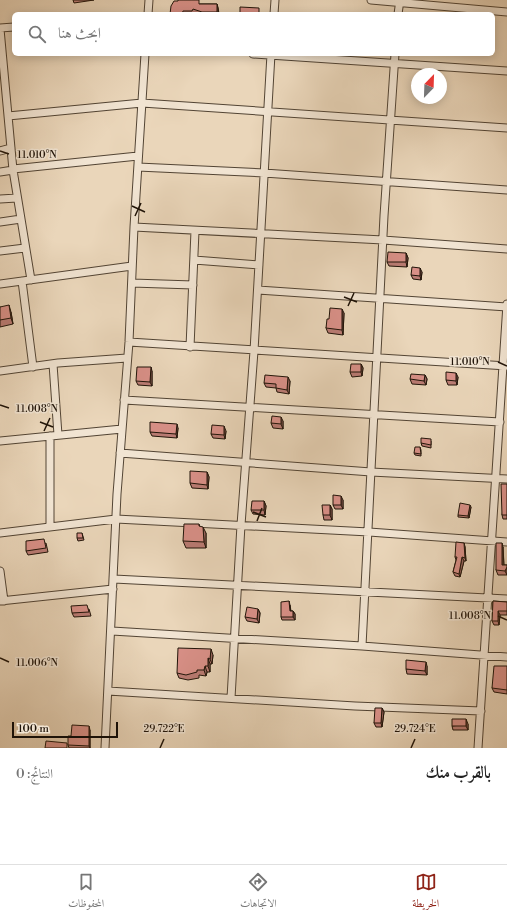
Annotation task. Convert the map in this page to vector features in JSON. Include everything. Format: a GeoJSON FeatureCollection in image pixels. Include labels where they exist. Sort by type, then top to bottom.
{"type":"FeatureCollection","features":[{"type":"Feature","properties":{"kind":"street"},"geometry":{"type":"LineString","coordinates":[[148,12],[149,0]]}},
{"type":"Feature","properties":{"kind":"street"},"geometry":{"type":"LineString","coordinates":[[274,12],[275,0]]}},
{"type":"Feature","properties":{"kind":"street"},"geometry":{"type":"LineString","coordinates":[[371,0],[507,12]]}},
{"type":"Feature","properties":{"kind":"street"},"geometry":{"type":"LineString","coordinates":[[398,12],[400,2]]}},
{"type":"Feature","properties":{"kind":"street"},"geometry":{"type":"LineString","coordinates":[[12,27],[0,29],[3,91],[8,106],[13,170],[30,280]]}},
{"type":"Feature","properties":{"kind":"street"},"geometry":{"type":"LineString","coordinates":[[105,748],[112,631],[116,519],[129,342],[134,227],[145,56]]}},
{"type":"Feature","properties":{"kind":"street"},"geometry":{"type":"LineString","coordinates":[[230,698],[258,290],[271,56]]}},
{"type":"Feature","properties":{"kind":"street"},"geometry":{"type":"LineString","coordinates":[[285,56],[507,71]]}},
{"type":"Feature","properties":{"kind":"street"},"geometry":{"type":"LineString","coordinates":[[362,646],[383,240],[395,56]]}},
{"type":"Feature","properties":{"kind":"street"},"geometry":{"type":"LineString","coordinates":[[8,116],[142,103],[268,113],[391,119],[507,128]]}},
{"type":"Feature","properties":{"kind":"street"},"geometry":{"type":"LineString","coordinates":[[0,108],[8,106]]}},
{"type":"Feature","properties":{"kind":"street"},"geometry":{"type":"LineString","coordinates":[[0,151],[11,148]]}},
{"type":"Feature","properties":{"kind":"street"},"geometry":{"type":"LineString","coordinates":[[0,172],[138,156]]}},
{"type":"Feature","properties":{"kind":"street"},"geometry":{"type":"LineString","coordinates":[[138,167],[264,173],[387,183],[507,190]]}},
{"type":"Feature","properties":{"kind":"street"},"geometry":{"type":"LineString","coordinates":[[0,199],[17,198]]}},
{"type":"Feature","properties":{"kind":"street"},"geometry":{"type":"LineString","coordinates":[[0,222],[21,219]]}},
{"type":"Feature","properties":{"kind":"street"},"geometry":{"type":"LineString","coordinates":[[134,227],[261,235],[383,240],[507,249]]}},
{"type":"Feature","properties":{"kind":"street"},"geometry":{"type":"LineString","coordinates":[[190,347],[195,230]]}},
{"type":"Feature","properties":{"kind":"street"},"geometry":{"type":"LineString","coordinates":[[0,251],[26,248]]}},
{"type":"Feature","properties":{"kind":"street"},"geometry":{"type":"LineString","coordinates":[[194,260],[259,265]]}},
{"type":"Feature","properties":{"kind":"street"},"geometry":{"type":"LineString","coordinates":[[0,284],[132,266]]}},
{"type":"Feature","properties":{"kind":"street"},"geometry":{"type":"LineString","coordinates":[[22,281],[33,367]]}},
{"type":"Feature","properties":{"kind":"street"},"geometry":{"type":"LineString","coordinates":[[132,283],[193,285]]}},
{"type":"Feature","properties":{"kind":"street"},"geometry":{"type":"LineString","coordinates":[[258,290],[507,307]]}},
{"type":"Feature","properties":{"kind":"street"},"geometry":{"type":"LineString","coordinates":[[478,748],[500,422],[506,366],[507,304]]}},
{"type":"Feature","properties":{"kind":"street"},"geometry":{"type":"LineString","coordinates":[[129,342],[506,366]]}},
{"type":"Feature","properties":{"kind":"street"},"geometry":{"type":"LineString","coordinates":[[0,371],[53,364],[127,358]]}},
{"type":"Feature","properties":{"kind":"street"},"geometry":{"type":"LineString","coordinates":[[50,527],[54,436],[53,364]]}},
{"type":"Feature","properties":{"kind":"street"},"geometry":{"type":"LineString","coordinates":[[124,400],[500,422]]}},
{"type":"Feature","properties":{"kind":"street"},"geometry":{"type":"LineString","coordinates":[[0,441],[122,429]]}},
{"type":"Feature","properties":{"kind":"street"},"geometry":{"type":"LineString","coordinates":[[120,453],[371,472],[507,479]]}},
{"type":"Feature","properties":{"kind":"street"},"geometry":{"type":"LineString","coordinates":[[0,533],[116,519],[369,532],[507,542]]}},
{"type":"Feature","properties":{"kind":"street"},"geometry":{"type":"LineString","coordinates":[[0,571],[2,601],[113,589]]}},
{"type":"Feature","properties":{"kind":"street"},"geometry":{"type":"LineString","coordinates":[[114,579],[507,599]]}},
{"type":"Feature","properties":{"kind":"street"},"geometry":{"type":"LineString","coordinates":[[112,631],[484,654],[507,657]]}},
{"type":"Feature","properties":{"kind":"street"},"geometry":{"type":"LineString","coordinates":[[108,691],[481,711]]}},
{"type":"Feature","properties":{"kind":"building"},"geometry":{"type":"Polygon","coordinates":[[[199,0],[199,4],[217,4],[217,12],[202,12],[193,9],[192,11],[170,12],[171,6],[174,1],[199,0]]]}},
{"type":"Feature","properties":{"kind":"building"},"geometry":{"type":"Polygon","coordinates":[[[240,7],[259,8],[259,12],[240,12],[240,7]]]}},
{"type":"Feature","properties":{"kind":"building"},"geometry":{"type":"Polygon","coordinates":[[[388,252],[406,253],[406,262],[387,262],[388,252]]]}},
{"type":"Feature","properties":{"kind":"building"},"geometry":{"type":"Polygon","coordinates":[[[412,267],[420,268],[420,276],[411,275],[412,267]]]}},
{"type":"Feature","properties":{"kind":"building"},"geometry":{"type":"Polygon","coordinates":[[[9,305],[11,318],[0,320],[0,307],[9,305]]]}},
{"type":"Feature","properties":{"kind":"building"},"geometry":{"type":"Polygon","coordinates":[[[330,308],[342,309],[342,330],[326,328],[330,308]]]}},
{"type":"Feature","properties":{"kind":"building"},"geometry":{"type":"Polygon","coordinates":[[[351,364],[361,364],[361,372],[350,372],[351,364]]]}},
{"type":"Feature","properties":{"kind":"building"},"geometry":{"type":"Polygon","coordinates":[[[137,367],[151,367],[150,382],[136,381],[137,367]]]}},
{"type":"Feature","properties":{"kind":"building"},"geometry":{"type":"Polygon","coordinates":[[[446,372],[456,373],[456,381],[446,380],[446,372]]]}},
{"type":"Feature","properties":{"kind":"building"},"geometry":{"type":"Polygon","coordinates":[[[411,374],[425,375],[424,381],[410,379],[411,374]]]}},
{"type":"Feature","properties":{"kind":"building"},"geometry":{"type":"Polygon","coordinates":[[[265,375],[288,377],[287,390],[276,388],[276,384],[264,383],[265,375]]]}},
{"type":"Feature","properties":{"kind":"building"},"geometry":{"type":"Polygon","coordinates":[[[272,416],[281,417],[281,424],[271,423],[272,416]]]}},
{"type":"Feature","properties":{"kind":"building"},"geometry":{"type":"Polygon","coordinates":[[[150,422],[177,424],[176,434],[150,432],[150,422]]]}},
{"type":"Feature","properties":{"kind":"building"},"geometry":{"type":"Polygon","coordinates":[[[212,425],[224,426],[224,435],[211,434],[212,425]]]}},
{"type":"Feature","properties":{"kind":"building"},"geometry":{"type":"Polygon","coordinates":[[[421,438],[431,439],[431,445],[421,443],[421,438]]]}},
{"type":"Feature","properties":{"kind":"building"},"geometry":{"type":"Polygon","coordinates":[[[415,447],[420,447],[421,454],[414,453],[415,447]]]}},
{"type":"Feature","properties":{"kind":"building"},"geometry":{"type":"Polygon","coordinates":[[[190,471],[207,472],[207,485],[190,483],[190,471]]]}},
{"type":"Feature","properties":{"kind":"building"},"geometry":{"type":"Polygon","coordinates":[[[501,484],[507,484],[507,515],[502,515],[501,484]]]}},
{"type":"Feature","properties":{"kind":"building"},"geometry":{"type":"Polygon","coordinates":[[[333,495],[341,496],[341,505],[333,505],[333,495]]]}},
{"type":"Feature","properties":{"kind":"building"},"geometry":{"type":"Polygon","coordinates":[[[252,501],[264,501],[264,510],[251,510],[252,501]]]}},
{"type":"Feature","properties":{"kind":"building"},"geometry":{"type":"Polygon","coordinates":[[[460,503],[470,505],[468,516],[458,515],[460,503]]]}},
{"type":"Feature","properties":{"kind":"building"},"geometry":{"type":"Polygon","coordinates":[[[322,505],[330,505],[330,515],[323,515],[322,505]]]}},
{"type":"Feature","properties":{"kind":"building"},"geometry":{"type":"Polygon","coordinates":[[[184,524],[199,524],[199,526],[203,527],[204,542],[183,541],[184,524]]]}},
{"type":"Feature","properties":{"kind":"building"},"geometry":{"type":"Polygon","coordinates":[[[77,533],[82,533],[83,538],[77,538],[77,533]]]}},
{"type":"Feature","properties":{"kind":"building"},"geometry":{"type":"Polygon","coordinates":[[[44,539],[46,548],[26,551],[26,541],[44,539]]]}},
{"type":"Feature","properties":{"kind":"building"},"geometry":{"type":"Polygon","coordinates":[[[456,542],[464,543],[465,558],[462,557],[459,574],[453,572],[457,557],[455,557],[456,542]]]}},
{"type":"Feature","properties":{"kind":"building"},"geometry":{"type":"Polygon","coordinates":[[[496,543],[502,543],[502,565],[507,565],[505,571],[496,570],[496,543]]]}},
{"type":"Feature","properties":{"kind":"building"},"geometry":{"type":"Polygon","coordinates":[[[289,601],[290,611],[293,611],[293,617],[281,617],[281,602],[289,601]]]}},
{"type":"Feature","properties":{"kind":"building"},"geometry":{"type":"Polygon","coordinates":[[[493,601],[507,602],[507,611],[498,611],[498,621],[492,621],[493,601]]]}},
{"type":"Feature","properties":{"kind":"building"},"geometry":{"type":"Polygon","coordinates":[[[87,605],[89,612],[72,613],[71,606],[87,605]]]}},
{"type":"Feature","properties":{"kind":"building"},"geometry":{"type":"Polygon","coordinates":[[[247,607],[258,609],[257,619],[245,617],[247,607]]]}},
{"type":"Feature","properties":{"kind":"building"},"geometry":{"type":"Polygon","coordinates":[[[178,648],[211,649],[210,659],[208,658],[208,666],[205,666],[204,670],[197,670],[197,672],[186,675],[177,673],[178,648]]]}},
{"type":"Feature","properties":{"kind":"building"},"geometry":{"type":"Polygon","coordinates":[[[406,660],[426,662],[425,671],[406,669],[406,660]]]}},
{"type":"Feature","properties":{"kind":"building"},"geometry":{"type":"Polygon","coordinates":[[[494,666],[507,666],[507,690],[492,688],[494,666]]]}},
{"type":"Feature","properties":{"kind":"building"},"geometry":{"type":"Polygon","coordinates":[[[375,708],[382,708],[381,723],[374,723],[375,708]]]}},
{"type":"Feature","properties":{"kind":"building"},"geometry":{"type":"Polygon","coordinates":[[[452,719],[466,719],[466,726],[452,726],[452,719]]]}},
{"type":"Feature","properties":{"kind":"building"},"geometry":{"type":"Polygon","coordinates":[[[72,725],[89,726],[89,746],[68,745],[68,736],[71,736],[72,725]]]}},
{"type":"Feature","properties":{"kind":"building"},"geometry":{"type":"Polygon","coordinates":[[[46,741],[67,743],[67,748],[45,748],[46,741]]]}}]}
